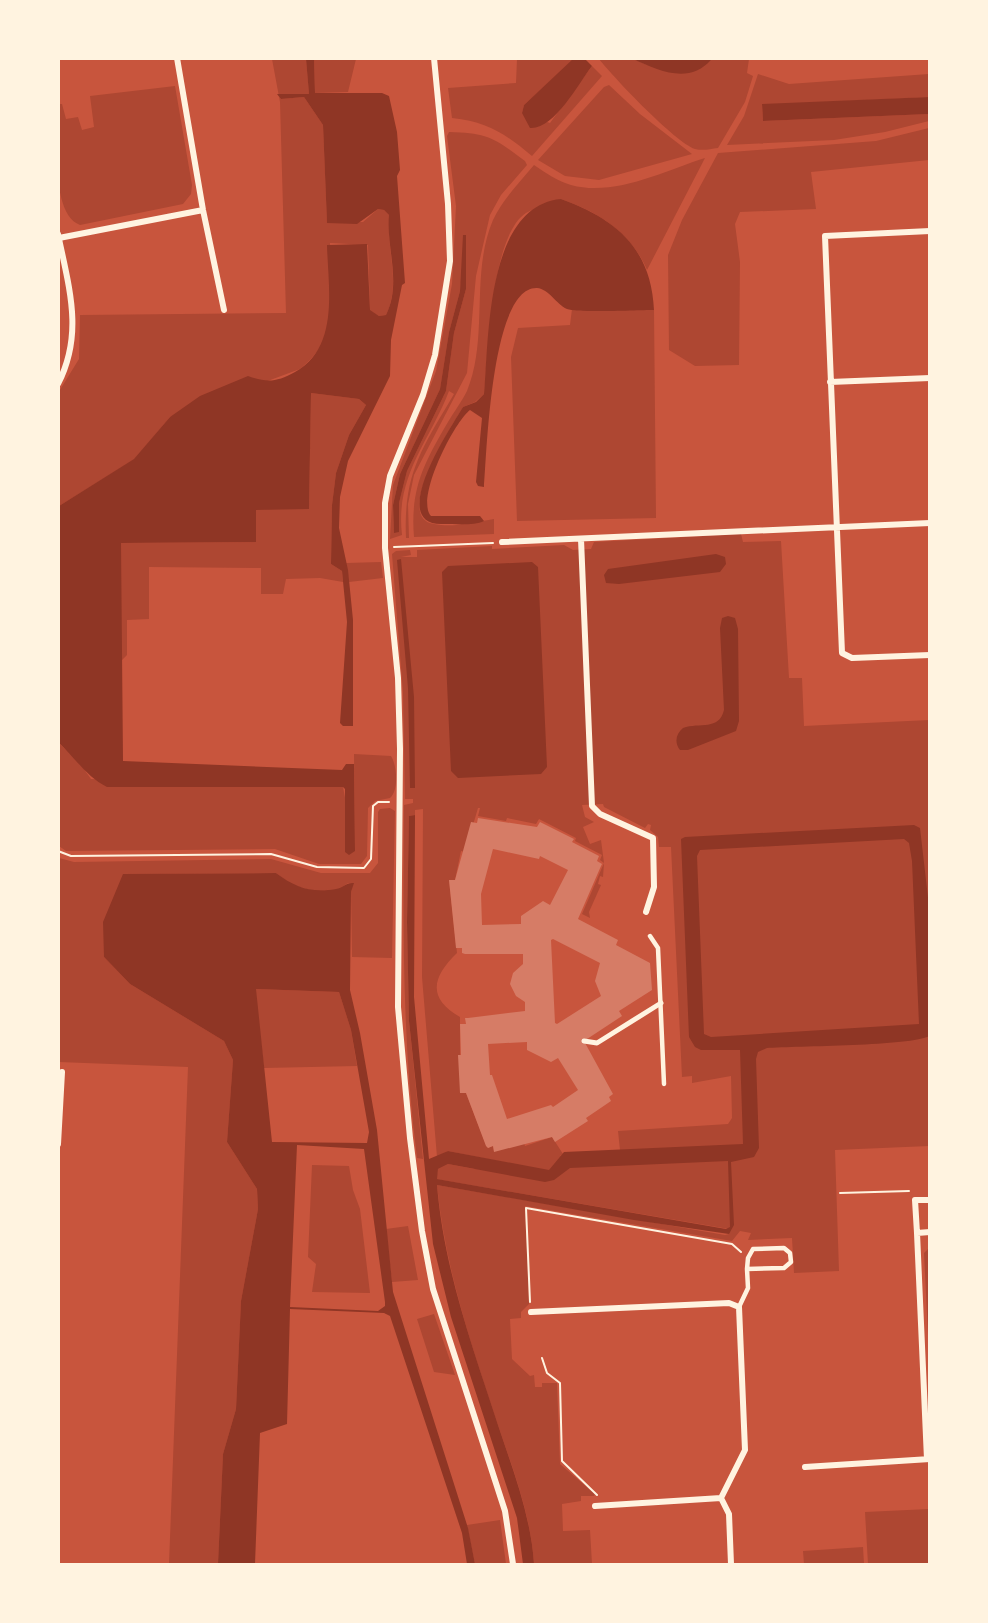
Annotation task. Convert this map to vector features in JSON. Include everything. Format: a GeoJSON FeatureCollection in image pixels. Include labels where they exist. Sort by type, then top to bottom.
{"type":"FeatureCollection","features":[{"type":"Feature","properties":{"kind":"street"},"geometry":{"type":"LineString","coordinates":[[177,58],[203,210],[224,310]]}},
{"type":"Feature","properties":{"kind":"street"},"geometry":{"type":"LineString","coordinates":[[434,58],[448,204],[450,261],[435,355],[423,395],[390,476],[385,503],[386,548],[398,678],[401,801],[398,1007],[410,1138],[422,1231],[433,1289],[505,1511],[513,1564]]}},
{"type":"Feature","properties":{"kind":"street"},"geometry":{"type":"LineString","coordinates":[[58,384],[70,357],[75,328],[59,236],[203,210]]}},
{"type":"Feature","properties":{"kind":"street"},"geometry":{"type":"LineString","coordinates":[[930,231],[825,236],[842,653],[852,658],[930,655]]}},
{"type":"Feature","properties":{"kind":"street"},"geometry":{"type":"LineString","coordinates":[[830,382],[930,378]]}},
{"type":"Feature","properties":{"kind":"street"},"geometry":{"type":"LineString","coordinates":[[502,542],[930,523]]}},
{"type":"Feature","properties":{"kind":"street"},"geometry":{"type":"LineString","coordinates":[[581,539],[592,806],[600,814],[652,838],[654,887],[646,912]]}},
{"type":"Feature","properties":{"kind":"street"},"geometry":{"type":"LineString","coordinates":[[584,1041],[597,1043],[661,1003]]}},
{"type":"Feature","properties":{"kind":"street"},"geometry":{"type":"LineString","coordinates":[[58,1144],[62,1072]]}},
{"type":"Feature","properties":{"kind":"street"},"geometry":{"type":"LineString","coordinates":[[805,1467],[928,1459],[915,1200],[930,1200]]}},
{"type":"Feature","properties":{"kind":"street"},"geometry":{"type":"LineString","coordinates":[[917,1233],[930,1232]]}},
{"type":"Feature","properties":{"kind":"street"},"geometry":{"type":"LineString","coordinates":[[531,1312],[729,1303],[739,1307],[746,1450],[721,1498]]}},
{"type":"Feature","properties":{"kind":"street"},"geometry":{"type":"LineString","coordinates":[[596,1506],[721,1498]]}},
{"type":"Feature","properties":{"kind":"street"},"geometry":{"type":"LineString","coordinates":[[721,1498],[729,1514],[731,1564]]}},
{"type":"Feature","properties":{"kind":"lane"},"geometry":{"type":"LineString","coordinates":[[650,936],[658,948],[664,1084]]}},
{"type":"Feature","properties":{"kind":"lane"},"geometry":{"type":"LineString","coordinates":[[739,1307],[748,1288],[747,1269],[748,1258],[753,1249],[784,1248],[790,1252],[790,1262],[784,1268],[747,1269]]}},
{"type":"Feature","properties":{"kind":"path"},"geometry":{"type":"LineString","coordinates":[[386,548],[502,542]]}},
{"type":"Feature","properties":{"kind":"path"},"geometry":{"type":"LineString","coordinates":[[58,850],[71,856],[271,854],[317,867],[364,868],[371,859],[373,806],[378,802],[401,801]]}},
{"type":"Feature","properties":{"kind":"path"},"geometry":{"type":"LineString","coordinates":[[840,1193],[912,1191],[915,1200]]}},
{"type":"Feature","properties":{"kind":"path"},"geometry":{"type":"LineString","coordinates":[[531,1312],[526,1208],[732,1244],[748,1258]]}},
{"type":"Feature","properties":{"kind":"path"},"geometry":{"type":"LineString","coordinates":[[542,1358],[548,1373],[560,1383],[562,1461],[596,1492],[596,1506]]}},
{"type":"Feature","properties":{"kind":"shaded area"},"geometry":{"type":"Polygon","coordinates":[[[574,58],[585,59],[592,66],[573,94],[548,122],[539,127],[530,128],[522,113],[524,105],[574,58]]]}},
{"type":"Feature","properties":{"kind":"shaded area"},"geometry":{"type":"Polygon","coordinates":[[[272,59],[306,59],[309,94],[279,95],[272,59]]]}},
{"type":"Feature","properties":{"kind":"shaded area"},"geometry":{"type":"Polygon","coordinates":[[[306,59],[314,59],[315,93],[382,93],[389,96],[397,132],[400,170],[397,176],[405,283],[402,285],[391,340],[390,376],[348,461],[340,497],[339,528],[348,570],[353,620],[353,726],[343,726],[340,723],[347,622],[342,571],[331,564],[332,505],[336,473],[349,435],[366,405],[359,399],[311,393],[309,509],[256,510],[256,542],[121,543],[123,761],[342,770],[346,764],[354,764],[355,851],[349,855],[345,852],[345,789],[343,787],[107,787],[87,773],[59,743],[59,506],[134,459],[170,417],[200,396],[248,376],[261,380],[283,378],[309,361],[319,348],[328,315],[327,245],[367,244],[370,310],[379,316],[386,315],[391,303],[393,278],[389,215],[384,210],[378,209],[357,224],[327,223],[323,125],[304,97],[281,99],[277,94],[309,94],[306,59]]]}},
{"type":"Feature","properties":{"kind":"shaded area"},"geometry":{"type":"Polygon","coordinates":[[[314,59],[356,59],[348,92],[315,93],[314,59]]]}},
{"type":"Feature","properties":{"kind":"shaded area"},"geometry":{"type":"Polygon","coordinates":[[[517,59],[574,59],[524,105],[522,113],[550,123],[592,66],[602,76],[532,156],[495,130],[476,122],[452,118],[448,88],[516,83],[517,59]]]}},
{"type":"Feature","properties":{"kind":"shaded area"},"geometry":{"type":"Polygon","coordinates":[[[599,59],[633,59],[647,65],[708,63],[712,59],[749,59],[747,73],[753,76],[745,102],[718,148],[698,150],[674,135],[631,94],[599,59]]]}},
{"type":"Feature","properties":{"kind":"shaded area"},"geometry":{"type":"Polygon","coordinates":[[[633,59],[712,59],[694,72],[684,74],[664,71],[633,59]]]}},
{"type":"Feature","properties":{"kind":"shaded area"},"geometry":{"type":"Polygon","coordinates":[[[758,74],[789,84],[929,74],[929,97],[762,105],[763,121],[929,114],[929,121],[885,132],[834,140],[727,145],[744,116],[758,74]]]}},
{"type":"Feature","properties":{"kind":"shaded area"},"geometry":{"type":"Polygon","coordinates":[[[609,85],[640,114],[692,154],[599,180],[565,176],[538,160],[604,87],[609,85]]]}},
{"type":"Feature","properties":{"kind":"shaded area"},"geometry":{"type":"Polygon","coordinates":[[[175,86],[192,185],[191,194],[183,204],[80,225],[70,218],[59,189],[57,152],[59,104],[62,104],[66,119],[78,117],[82,130],[94,127],[90,96],[175,86]]]}},
{"type":"Feature","properties":{"kind":"shaded area"},"geometry":{"type":"Polygon","coordinates":[[[279,96],[281,99],[304,97],[323,125],[327,223],[363,222],[378,209],[384,210],[390,216],[393,290],[386,315],[379,316],[370,311],[368,245],[330,243],[330,304],[327,328],[320,348],[307,363],[300,369],[170,417],[135,459],[59,506],[58,393],[79,359],[80,315],[286,313],[279,96]]]}},
{"type":"Feature","properties":{"kind":"shaded area"},"geometry":{"type":"Polygon","coordinates":[[[929,97],[929,114],[763,121],[762,104],[929,97]]]}},
{"type":"Feature","properties":{"kind":"shaded area"},"geometry":{"type":"Polygon","coordinates":[[[929,128],[929,160],[811,172],[816,209],[740,212],[735,224],[740,262],[739,365],[695,366],[669,350],[668,255],[682,220],[718,153],[876,141],[929,128]]]}},
{"type":"Feature","properties":{"kind":"shaded area"},"geometry":{"type":"Polygon","coordinates":[[[449,132],[490,138],[525,161],[527,165],[501,195],[490,215],[476,276],[467,373],[414,475],[408,504],[409,538],[406,538],[406,515],[412,478],[424,446],[454,394],[449,391],[409,477],[401,514],[402,535],[390,539],[393,485],[436,371],[452,284],[456,206],[447,136],[449,132]],[[466,235],[460,291],[449,332],[440,389],[400,474],[393,505],[394,532],[399,532],[399,503],[407,471],[446,391],[454,333],[466,289],[466,235]]]}},
{"type":"Feature","properties":{"kind":"shaded area"},"geometry":{"type":"Polygon","coordinates":[[[705,158],[647,270],[623,234],[588,210],[561,199],[526,213],[514,225],[498,269],[493,297],[484,394],[475,402],[463,407],[448,432],[429,470],[419,506],[423,518],[434,524],[456,525],[494,519],[494,534],[414,537],[414,505],[420,477],[432,451],[467,391],[473,370],[479,327],[482,262],[486,241],[493,220],[507,198],[534,165],[556,179],[571,185],[604,188],[639,181],[705,158]]]}},
{"type":"Feature","properties":{"kind":"shaded area"},"geometry":{"type":"Polygon","coordinates":[[[561,199],[598,216],[627,239],[638,253],[646,269],[654,310],[573,310],[563,307],[541,289],[537,288],[522,295],[510,314],[494,374],[484,487],[478,486],[476,482],[482,418],[470,410],[446,444],[428,494],[427,507],[431,516],[480,516],[484,521],[475,524],[443,524],[427,520],[420,509],[421,493],[436,453],[463,407],[476,402],[484,394],[491,310],[496,278],[505,249],[518,225],[536,207],[561,199]]]}},
{"type":"Feature","properties":{"kind":"shaded area"},"geometry":{"type":"Polygon","coordinates":[[[463,235],[466,235],[466,289],[454,333],[446,391],[407,471],[399,503],[399,532],[394,533],[393,505],[400,474],[440,389],[449,332],[460,291],[463,235]]]}},
{"type":"Feature","properties":{"kind":"shaded area"},"geometry":{"type":"Polygon","coordinates":[[[572,309],[654,310],[656,518],[517,521],[511,357],[518,328],[570,325],[572,309]]]}},
{"type":"Feature","properties":{"kind":"shaded area"},"geometry":{"type":"Polygon","coordinates":[[[311,393],[359,399],[366,405],[349,435],[336,473],[332,505],[331,564],[342,571],[343,582],[320,578],[286,579],[283,594],[261,594],[261,568],[149,567],[149,619],[127,620],[127,655],[121,661],[121,543],[256,542],[256,510],[309,506],[311,393]]]}},
{"type":"Feature","properties":{"kind":"shaded area"},"geometry":{"type":"Polygon","coordinates":[[[741,534],[743,542],[781,541],[789,678],[802,678],[804,726],[929,720],[929,1146],[835,1150],[839,1271],[794,1273],[792,1238],[748,1240],[751,1233],[740,1231],[732,1241],[525,1206],[529,1304],[521,1312],[521,1318],[510,1319],[512,1359],[530,1376],[534,1375],[535,1387],[542,1387],[542,1383],[557,1383],[560,1464],[595,1494],[594,1496],[581,1496],[581,1501],[562,1504],[563,1531],[590,1530],[592,1564],[534,1564],[529,1527],[520,1491],[477,1361],[452,1275],[437,1185],[725,1235],[729,1234],[729,1229],[436,1179],[438,1169],[448,1164],[474,1169],[508,1163],[448,1151],[437,1157],[422,977],[423,809],[415,810],[415,815],[409,816],[407,922],[409,1021],[423,1159],[417,1158],[408,1070],[404,938],[404,805],[413,803],[413,799],[405,799],[403,693],[392,554],[396,551],[410,550],[411,555],[401,557],[417,557],[417,550],[492,546],[492,549],[564,545],[573,550],[591,549],[594,542],[741,534]],[[603,804],[582,805],[585,817],[594,822],[583,827],[590,844],[601,840],[604,863],[600,860],[602,855],[575,841],[576,838],[539,819],[536,824],[507,818],[506,821],[478,816],[480,808],[478,808],[465,852],[461,851],[455,880],[449,880],[457,953],[442,970],[438,979],[438,995],[449,1010],[460,1017],[460,1092],[466,1093],[486,1145],[488,1148],[493,1146],[494,1151],[524,1143],[525,1146],[552,1137],[563,1154],[560,1156],[622,1150],[620,1150],[618,1131],[728,1124],[732,1118],[731,1076],[692,1083],[692,1076],[682,1077],[671,847],[659,847],[658,837],[650,830],[651,825],[648,824],[645,828],[604,807],[603,804]]]}},
{"type":"Feature","properties":{"kind":"shaded area"},"geometry":{"type":"Polygon","coordinates":[[[716,554],[725,557],[726,564],[720,572],[619,584],[606,583],[604,575],[608,569],[716,554]]]}},
{"type":"Feature","properties":{"kind":"shaded area"},"geometry":{"type":"Polygon","coordinates":[[[401,559],[414,697],[415,788],[410,788],[408,688],[397,560],[401,559]]]}},
{"type":"Feature","properties":{"kind":"shaded area"},"geometry":{"type":"Polygon","coordinates":[[[381,562],[383,578],[349,582],[346,563],[381,562]]]}},
{"type":"Feature","properties":{"kind":"shaded area"},"geometry":{"type":"Polygon","coordinates":[[[532,562],[538,567],[547,767],[541,774],[458,778],[451,771],[442,572],[448,566],[532,562]]]}},
{"type":"Feature","properties":{"kind":"shaded area"},"geometry":{"type":"Polygon","coordinates":[[[728,616],[735,618],[738,629],[739,721],[736,731],[688,750],[680,750],[677,738],[683,728],[708,725],[722,717],[724,710],[720,628],[722,618],[728,616]]]}},
{"type":"Feature","properties":{"kind":"shaded area"},"geometry":{"type":"Polygon","coordinates":[[[58,743],[76,758],[91,779],[343,787],[355,851],[354,754],[391,756],[396,771],[396,784],[390,798],[375,801],[368,808],[367,856],[361,864],[319,864],[275,849],[66,851],[59,846],[58,743]]]}},
{"type":"Feature","properties":{"kind":"shaded area"},"geometry":{"type":"Polygon","coordinates":[[[390,808],[395,811],[392,958],[352,957],[351,892],[353,883],[348,883],[339,889],[314,891],[292,885],[276,873],[154,874],[104,957],[130,984],[224,1041],[233,1060],[227,1142],[257,1189],[258,1209],[241,1301],[236,1409],[223,1454],[218,1564],[169,1564],[188,1067],[59,1062],[59,858],[74,862],[271,859],[321,873],[370,873],[378,863],[378,812],[380,809],[390,808]]]}},
{"type":"Feature","properties":{"kind":"shaded area"},"geometry":{"type":"Polygon","coordinates":[[[415,815],[414,997],[429,1159],[448,1151],[549,1170],[564,1152],[743,1144],[740,1050],[701,1050],[695,1047],[689,1037],[681,839],[914,825],[920,828],[930,915],[929,1036],[901,1042],[767,1048],[758,1052],[756,1059],[759,1148],[754,1157],[731,1162],[734,1225],[729,1234],[634,1220],[437,1185],[446,1248],[453,1278],[521,1495],[534,1564],[523,1564],[517,1518],[451,1317],[433,1244],[409,1021],[407,922],[409,816],[415,815]],[[904,839],[700,850],[697,856],[704,1034],[711,1037],[919,1024],[912,861],[909,843],[904,839]],[[728,1161],[570,1168],[554,1180],[545,1182],[448,1164],[438,1169],[437,1179],[726,1229],[730,1227],[728,1161]]]}},
{"type":"Feature","properties":{"kind":"shaded area"},"geometry":{"type":"Polygon","coordinates":[[[604,863],[603,877],[600,876],[598,884],[601,885],[589,912],[590,918],[582,914],[604,863]]]}},
{"type":"Feature","properties":{"kind":"shaded area"},"geometry":{"type":"Polygon","coordinates":[[[276,873],[297,886],[311,890],[336,889],[354,883],[351,892],[350,990],[377,1130],[393,1292],[468,1528],[475,1564],[467,1564],[462,1533],[390,1316],[384,1313],[290,1309],[287,1424],[260,1433],[255,1564],[218,1564],[223,1454],[236,1409],[241,1301],[258,1209],[257,1189],[227,1142],[233,1060],[224,1041],[130,984],[104,957],[103,922],[123,874],[276,873]],[[256,989],[272,1142],[367,1143],[369,1132],[351,1030],[339,992],[256,989]],[[297,1145],[290,1307],[378,1311],[385,1306],[385,1302],[364,1149],[297,1145]]]}},
{"type":"Feature","properties":{"kind":"shaded area"},"geometry":{"type":"Polygon","coordinates":[[[255,989],[339,992],[351,1030],[357,1066],[264,1068],[255,989]]]}},
{"type":"Feature","properties":{"kind":"shaded area"},"geometry":{"type":"Polygon","coordinates":[[[312,1165],[349,1166],[353,1190],[360,1209],[370,1293],[312,1292],[316,1264],[308,1257],[312,1165]]]}},
{"type":"Feature","properties":{"kind":"shaded area"},"geometry":{"type":"Polygon","coordinates":[[[408,1226],[418,1280],[392,1282],[386,1229],[408,1226]]]}},
{"type":"Feature","properties":{"kind":"shaded area"},"geometry":{"type":"Polygon","coordinates":[[[929,1248],[929,1355],[924,1253],[929,1248]]]}},
{"type":"Feature","properties":{"kind":"shaded area"},"geometry":{"type":"Polygon","coordinates":[[[434,1314],[455,1375],[434,1372],[417,1319],[434,1314]]]}},
{"type":"Feature","properties":{"kind":"shaded area"},"geometry":{"type":"Polygon","coordinates":[[[929,1509],[929,1564],[868,1564],[865,1512],[929,1509]]]}},
{"type":"Feature","properties":{"kind":"shaded area"},"geometry":{"type":"Polygon","coordinates":[[[500,1520],[506,1564],[475,1564],[467,1525],[500,1520]]]}},
{"type":"Feature","properties":{"kind":"shaded area"},"geometry":{"type":"Polygon","coordinates":[[[863,1547],[864,1564],[804,1564],[803,1551],[863,1547]]]}},
{"type":"Feature","properties":{"kind":"building"},"geometry":{"type":"Polygon","coordinates":[[[478,818],[537,827],[540,822],[574,839],[572,842],[599,856],[597,861],[602,864],[578,919],[618,940],[616,945],[650,963],[652,990],[619,1011],[622,1016],[584,1041],[613,1094],[609,1097],[611,1101],[586,1118],[588,1121],[555,1142],[552,1137],[494,1152],[493,1146],[488,1148],[486,1146],[466,1093],[460,1093],[458,1055],[461,1055],[460,1024],[466,1024],[465,1018],[525,1011],[525,1002],[516,996],[510,984],[513,973],[523,964],[523,954],[465,954],[462,953],[462,948],[456,948],[449,880],[455,880],[471,822],[477,823],[478,818]],[[493,849],[481,894],[482,925],[521,924],[521,916],[543,901],[550,905],[568,870],[540,856],[539,859],[493,849]],[[551,940],[555,1023],[557,1024],[601,996],[595,981],[600,963],[551,940]],[[527,1042],[488,1044],[490,1075],[492,1075],[507,1119],[551,1105],[553,1107],[578,1090],[558,1058],[551,1062],[527,1050],[527,1042]]]}}]}
